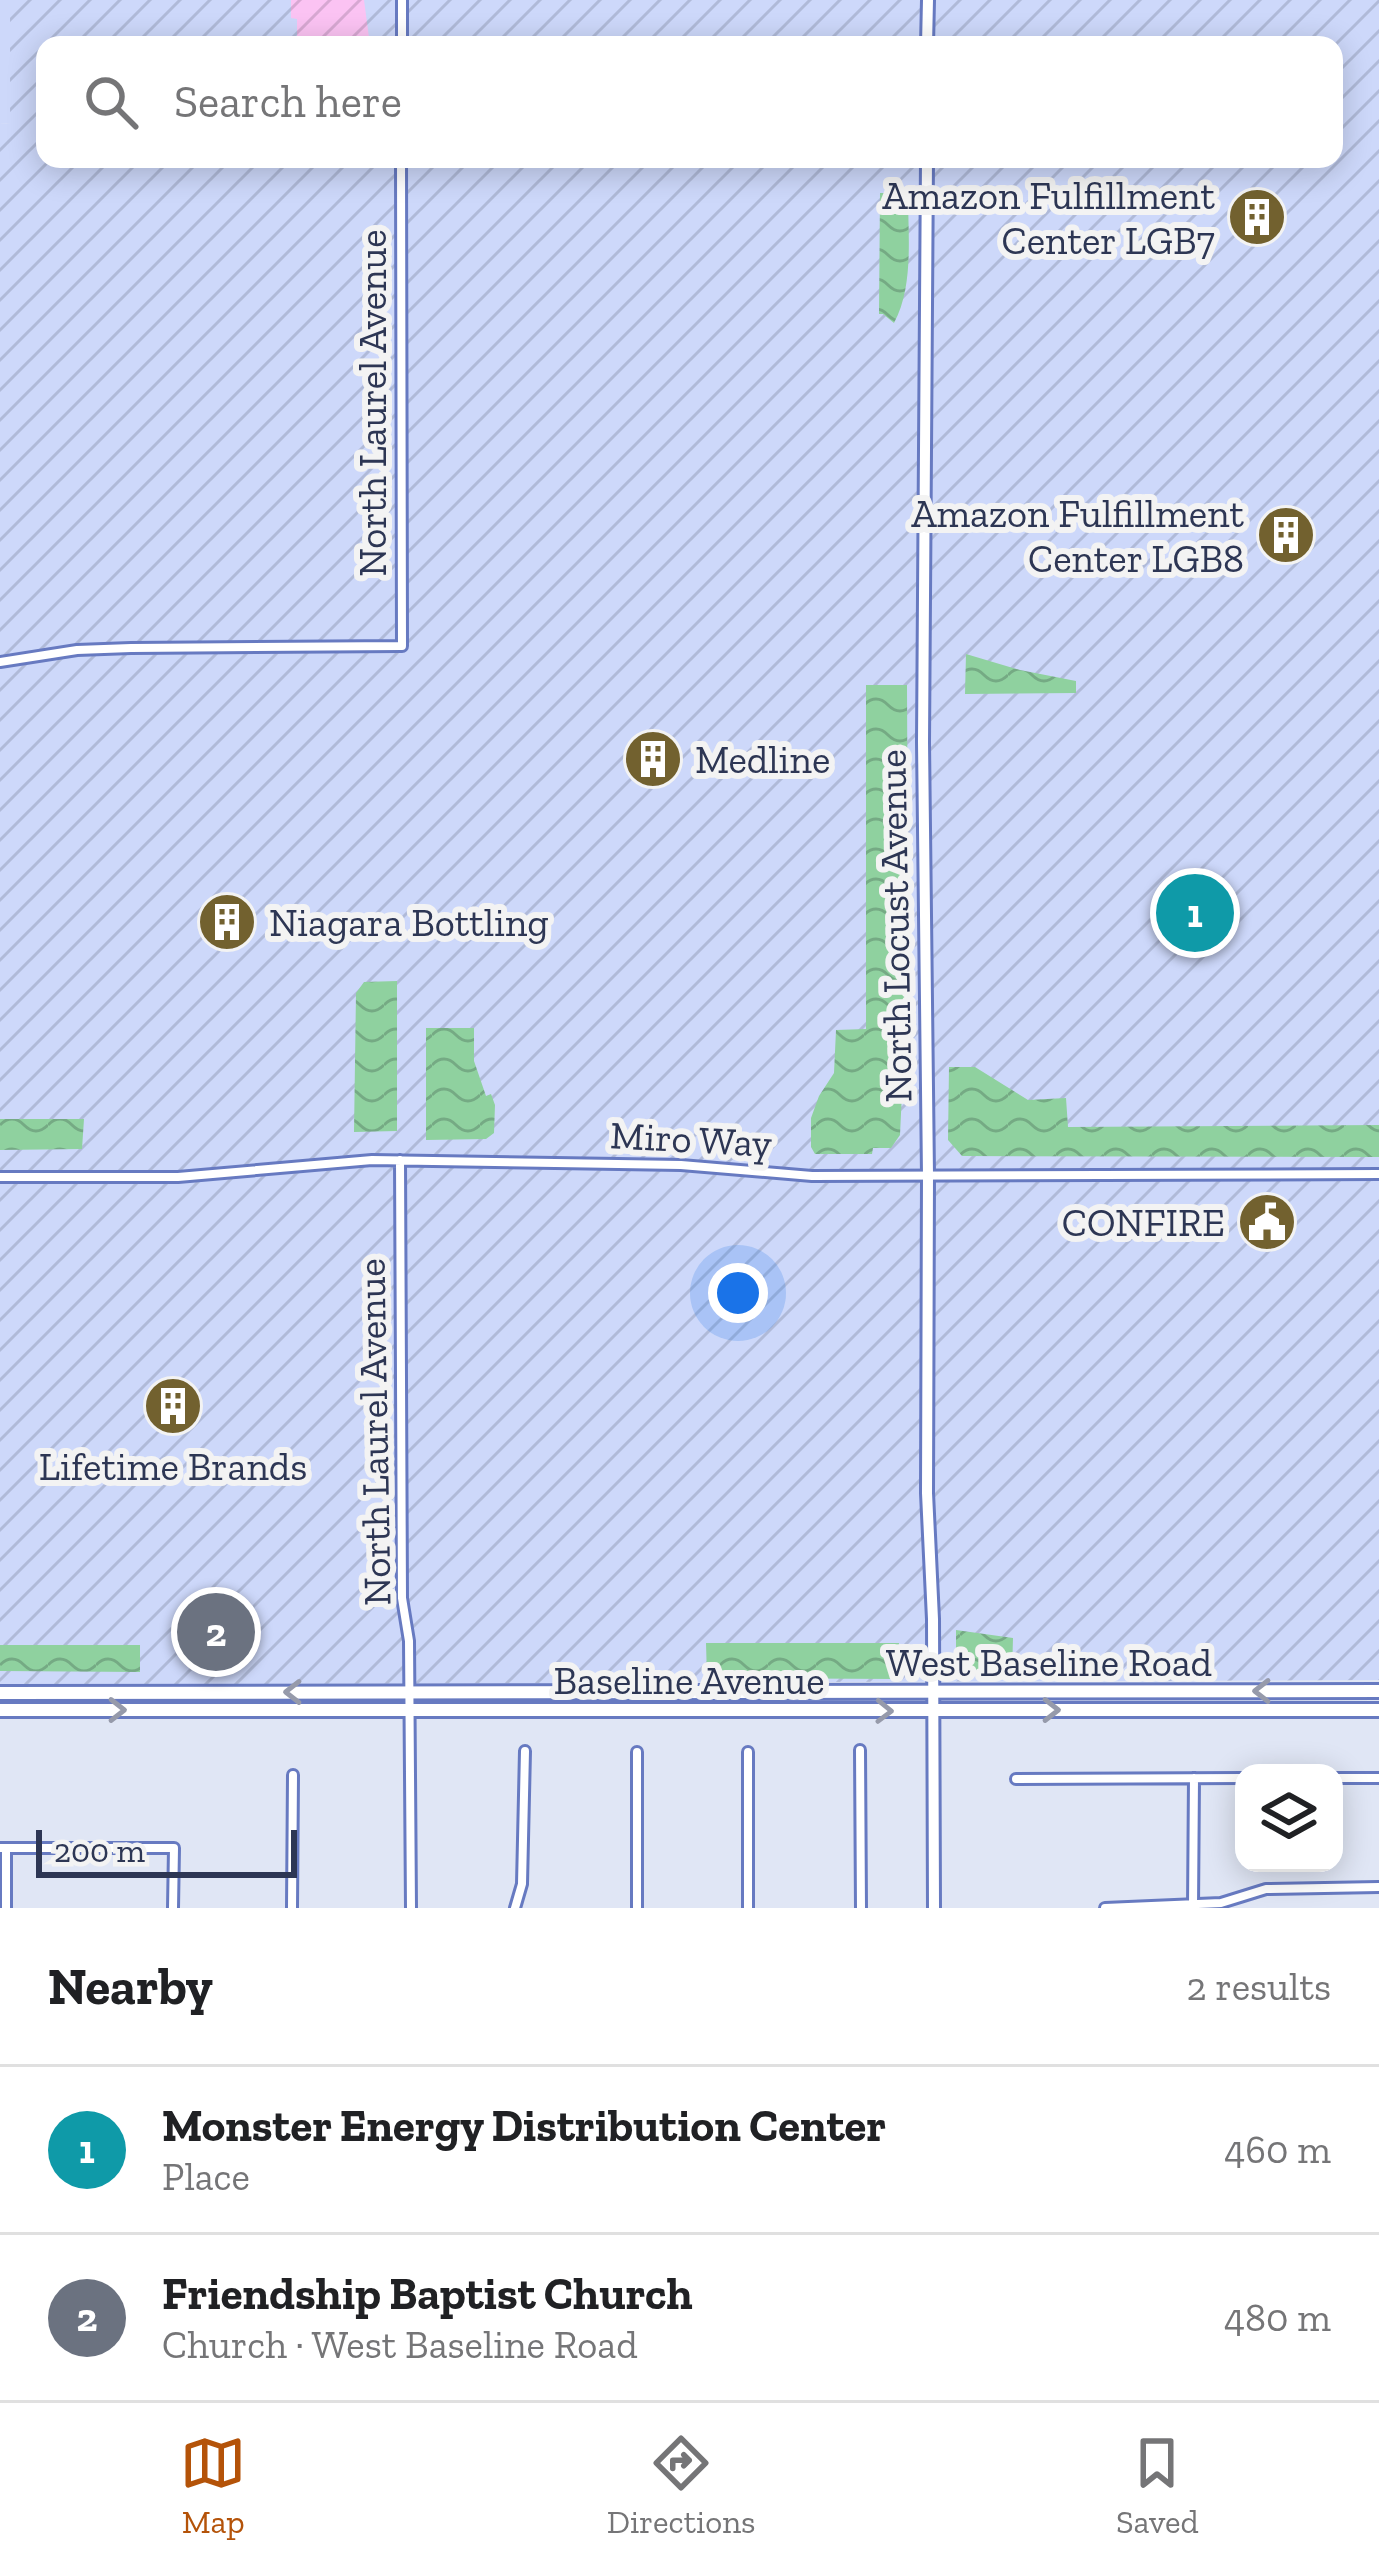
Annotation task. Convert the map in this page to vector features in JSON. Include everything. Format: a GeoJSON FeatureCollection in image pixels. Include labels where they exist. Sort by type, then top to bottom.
{"type":"FeatureCollection","features":[{"type":"Feature","properties":{"kind":"main road","name":"West Baseline Road"},"geometry":{"type":"LineString","coordinates":[[0,1693],[410,1702],[933,1692],[1379,1691]]}},
{"type":"Feature","properties":{"kind":"main road","name":"Baseline Avenue"},"geometry":{"type":"LineString","coordinates":[[0,1710],[410,1702],[934,1712],[1379,1710]]}},
{"type":"Feature","properties":{"kind":"street"},"geometry":{"type":"LineString","coordinates":[[402,0],[402,36]]}},
{"type":"Feature","properties":{"kind":"street"},"geometry":{"type":"LineString","coordinates":[[927,36],[928,0]]}},
{"type":"Feature","properties":{"kind":"street","name":"North Laurel Avenue"},"geometry":{"type":"LineString","coordinates":[[0,662],[77,650],[402,646],[401,168]]}},
{"type":"Feature","properties":{"kind":"street","name":"North Locust Avenue"},"geometry":{"type":"LineString","coordinates":[[927,168],[923,742],[934,1908]]}},
{"type":"Feature","properties":{"kind":"street","name":"North Laurel Avenue"},"geometry":{"type":"LineString","coordinates":[[400,1160],[402,1598],[409,1641],[411,1908]]}},
{"type":"Feature","properties":{"kind":"street","name":"Miro Way"},"geometry":{"type":"LineString","coordinates":[[0,1177],[178,1177],[400,1160],[681,1165],[812,1176],[1379,1174]]}},
{"type":"Feature","properties":{"kind":"street"},"geometry":{"type":"LineString","coordinates":[[860,1750],[861,1908]]}},
{"type":"Feature","properties":{"kind":"street"},"geometry":{"type":"LineString","coordinates":[[515,1908],[522,1884],[525,1751]]}},
{"type":"Feature","properties":{"kind":"street"},"geometry":{"type":"LineString","coordinates":[[637,1752],[637,1908]]}},
{"type":"Feature","properties":{"kind":"street"},"geometry":{"type":"LineString","coordinates":[[748,1752],[748,1908]]}},
{"type":"Feature","properties":{"kind":"street"},"geometry":{"type":"LineString","coordinates":[[292,1908],[293,1775]]}},
{"type":"Feature","properties":{"kind":"street"},"geometry":{"type":"LineString","coordinates":[[1193,1906],[1194,1778]]}},
{"type":"Feature","properties":{"kind":"street"},"geometry":{"type":"LineString","coordinates":[[1016,1779],[1235,1778]]}},
{"type":"Feature","properties":{"kind":"street"},"geometry":{"type":"LineString","coordinates":[[1343,1778],[1379,1778]]}},
{"type":"Feature","properties":{"kind":"street"},"geometry":{"type":"LineString","coordinates":[[6,1908],[3,1848],[174,1848],[173,1908]]}},
{"type":"Feature","properties":{"kind":"street"},"geometry":{"type":"LineString","coordinates":[[1105,1908],[1221,1903],[1266,1889],[1379,1887]]}},
{"type":"Feature","properties":{"kind":"shaded area"},"geometry":{"type":"Polygon","coordinates":[[[0,0],[10,0],[10,123],[0,124],[0,0]]]}},
{"type":"Feature","properties":{"kind":"shaded area"},"geometry":{"type":"Polygon","coordinates":[[[10,0],[1379,0],[1379,1680],[0,1685],[0,124],[10,123],[10,0]]]}},
{"type":"Feature","properties":{"kind":"shaded area"},"geometry":{"type":"Polygon","coordinates":[[[291,0],[364,0],[369,36],[297,36],[297,19],[291,18],[291,0]]]}},
{"type":"Feature","properties":{"kind":"water"},"geometry":{"type":"Polygon","coordinates":[[[880,193],[908,193],[907,277],[894,323],[879,314],[880,193]]]}},
{"type":"Feature","properties":{"kind":"water"},"geometry":{"type":"Polygon","coordinates":[[[966,654],[1076,681],[1076,693],[965,694],[966,654]]]}},
{"type":"Feature","properties":{"kind":"water"},"geometry":{"type":"Polygon","coordinates":[[[866,685],[907,685],[908,934],[904,943],[909,944],[900,1135],[891,1148],[873,1148],[872,1154],[815,1154],[811,1118],[834,1073],[836,1030],[866,1029],[866,685]]]}},
{"type":"Feature","properties":{"kind":"water"},"geometry":{"type":"Polygon","coordinates":[[[397,981],[397,1131],[354,1132],[356,993],[364,982],[397,981]]]}},
{"type":"Feature","properties":{"kind":"water"},"geometry":{"type":"Polygon","coordinates":[[[426,1028],[474,1028],[474,1061],[486,1096],[491,1094],[495,1105],[494,1133],[486,1139],[426,1140],[426,1028]]]}},
{"type":"Feature","properties":{"kind":"water"},"geometry":{"type":"Polygon","coordinates":[[[949,1067],[975,1067],[1028,1100],[1066,1098],[1068,1127],[1379,1125],[1379,1157],[962,1156],[948,1140],[949,1067]]]}},
{"type":"Feature","properties":{"kind":"water"},"geometry":{"type":"Polygon","coordinates":[[[0,1119],[84,1119],[82,1149],[0,1150],[0,1119]]]}},
{"type":"Feature","properties":{"kind":"water"},"geometry":{"type":"Polygon","coordinates":[[[956,1630],[1013,1638],[1012,1673],[956,1669],[956,1630]]]}},
{"type":"Feature","properties":{"kind":"water"},"geometry":{"type":"Polygon","coordinates":[[[706,1643],[899,1643],[897,1679],[707,1678],[706,1643]]]}},
{"type":"Feature","properties":{"kind":"water"},"geometry":{"type":"Polygon","coordinates":[[[0,1645],[140,1645],[140,1672],[0,1671],[0,1645]]]}},
{"type":"Feature","properties":{"kind":"place","name":"Amazon Fulfillment Center LGB7"},"geometry":{"type":"Point","coordinates":[1257,217]}},
{"type":"Feature","properties":{"kind":"place","name":"Amazon Fulfillment Center LGB8"},"geometry":{"type":"Point","coordinates":[1286,535]}},
{"type":"Feature","properties":{"kind":"place","name":"Medline"},"geometry":{"type":"Point","coordinates":[653,759]}},
{"type":"Feature","properties":{"kind":"place","name":"Monster Energy Distribution Center"},"geometry":{"type":"Point","coordinates":[1195,913]}},
{"type":"Feature","properties":{"kind":"place","name":"Niagara Bottling"},"geometry":{"type":"Point","coordinates":[227,922]}},
{"type":"Feature","properties":{"kind":"place","name":"CONFIRE"},"geometry":{"type":"Point","coordinates":[1267,1222]}},
{"type":"Feature","properties":{"kind":"place","name":"Lifetime Brands"},"geometry":{"type":"Point","coordinates":[173,1406]}},
{"type":"Feature","properties":{"kind":"place","name":"Friendship Baptist Church"},"geometry":{"type":"Point","coordinates":[216,1632]}}]}
